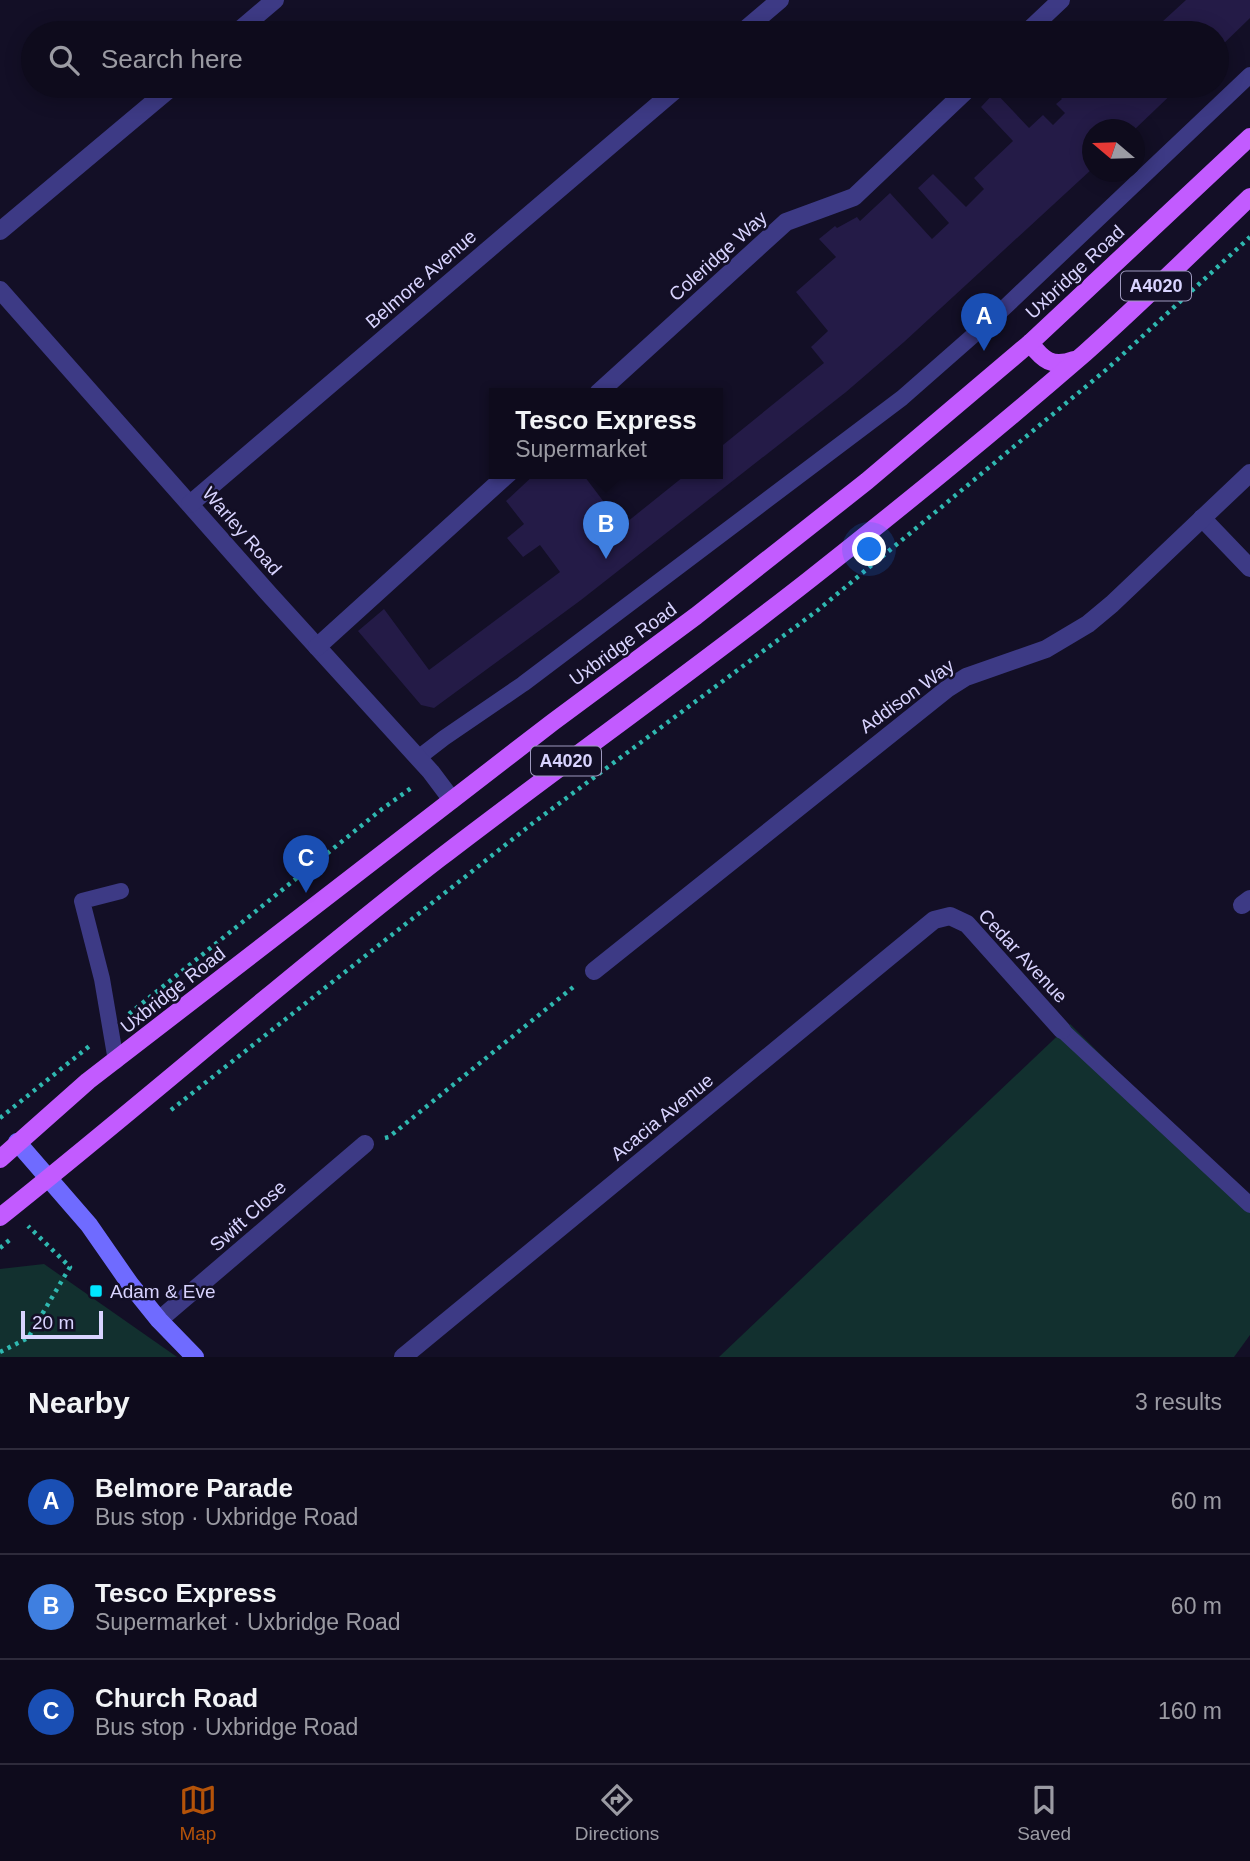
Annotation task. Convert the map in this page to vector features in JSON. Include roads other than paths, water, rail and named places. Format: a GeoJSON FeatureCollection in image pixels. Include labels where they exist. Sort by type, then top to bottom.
{"type":"FeatureCollection","features":[{"type":"Feature","properties":{"kind":"main road","name":"Uxbridge Road"},"geometry":{"type":"LineString","coordinates":[[0,1159],[116,1061],[452,800],[794,540],[934,426],[1030,342],[1250,137]]}},
{"type":"Feature","properties":{"kind":"main road","name":"A4020"},"geometry":{"type":"LineString","coordinates":[[0,1217],[112,1128],[350,928],[809,580],[990,434],[1088,350],[1250,197]]}},
{"type":"Feature","properties":{"kind":"main road","name":"A4020"},"geometry":{"type":"LineString","coordinates":[[1030,342],[1040,356],[1054,364],[1075,359],[1088,350]]}},
{"type":"Feature","properties":{"kind":"street"},"geometry":{"type":"LineString","coordinates":[[250,21],[275,0]]}},
{"type":"Feature","properties":{"kind":"street"},"geometry":{"type":"LineString","coordinates":[[755,21],[780,0]]}},
{"type":"Feature","properties":{"kind":"street"},"geometry":{"type":"LineString","coordinates":[[1039,21],[1061,0]]}},
{"type":"Feature","properties":{"kind":"street"},"geometry":{"type":"LineString","coordinates":[[0,231],[159,98]]}},
{"type":"Feature","properties":{"kind":"street","name":"Belmore Avenue"},"geometry":{"type":"LineString","coordinates":[[190,504],[666,98]]}},
{"type":"Feature","properties":{"kind":"street","name":"Coleridge Way"},"geometry":{"type":"LineString","coordinates":[[603,388],[786,222],[854,197],[958,98]]}},
{"type":"Feature","properties":{"kind":"street","name":"Warley Road"},"geometry":{"type":"LineString","coordinates":[[0,290],[431,772],[452,800]]}},
{"type":"Feature","properties":{"kind":"street","name":"Addison Way"},"geometry":{"type":"LineString","coordinates":[[594,971],[947,689],[966,677],[1046,649],[1087,624],[1112,604],[1250,473]]}},
{"type":"Feature","properties":{"kind":"street"},"geometry":{"type":"LineString","coordinates":[[317,647],[502,479]]}},
{"type":"Feature","properties":{"kind":"street"},"geometry":{"type":"LineString","coordinates":[[1202,518],[1250,568]]}},
{"type":"Feature","properties":{"kind":"street","name":"Cedar Avenue"},"geometry":{"type":"LineString","coordinates":[[950,916],[967,924],[1062,1030]]}},
{"type":"Feature","properties":{"kind":"street","name":"Acacia Avenue"},"geometry":{"type":"LineString","coordinates":[[404,1357],[934,920],[950,916]]}},
{"type":"Feature","properties":{"kind":"street"},"geometry":{"type":"LineString","coordinates":[[17,1142],[89,1225],[159,1320],[195,1357]]}},
{"type":"Feature","properties":{"kind":"street","name":"Swift Close"},"geometry":{"type":"LineString","coordinates":[[159,1320],[365,1144]]}},
{"type":"Feature","properties":{"kind":"lane"},"geometry":{"type":"LineString","coordinates":[[1229,95],[1250,75]]}},
{"type":"Feature","properties":{"kind":"lane"},"geometry":{"type":"LineString","coordinates":[[418,758],[523,684],[902,398],[991,320],[1226,98]]}},
{"type":"Feature","properties":{"kind":"lane"},"geometry":{"type":"LineString","coordinates":[[116,1061],[102,979],[82,901],[121,891]]}},
{"type":"Feature","properties":{"kind":"lane"},"geometry":{"type":"LineString","coordinates":[[1062,1030],[1250,1205]]}},
{"type":"Feature","properties":{"kind":"place","name":"Belmore Parade"},"geometry":{"type":"Point","coordinates":[984,351]}},
{"type":"Feature","properties":{"kind":"place","name":"Tesco Express"},"geometry":{"type":"Point","coordinates":[606,559]}},
{"type":"Feature","properties":{"kind":"place","name":"Church Road"},"geometry":{"type":"Point","coordinates":[306,893]}},
{"type":"Feature","properties":{"kind":"place","name":"Adam & Eve"},"geometry":{"type":"Point","coordinates":[96,1291]}}]}
